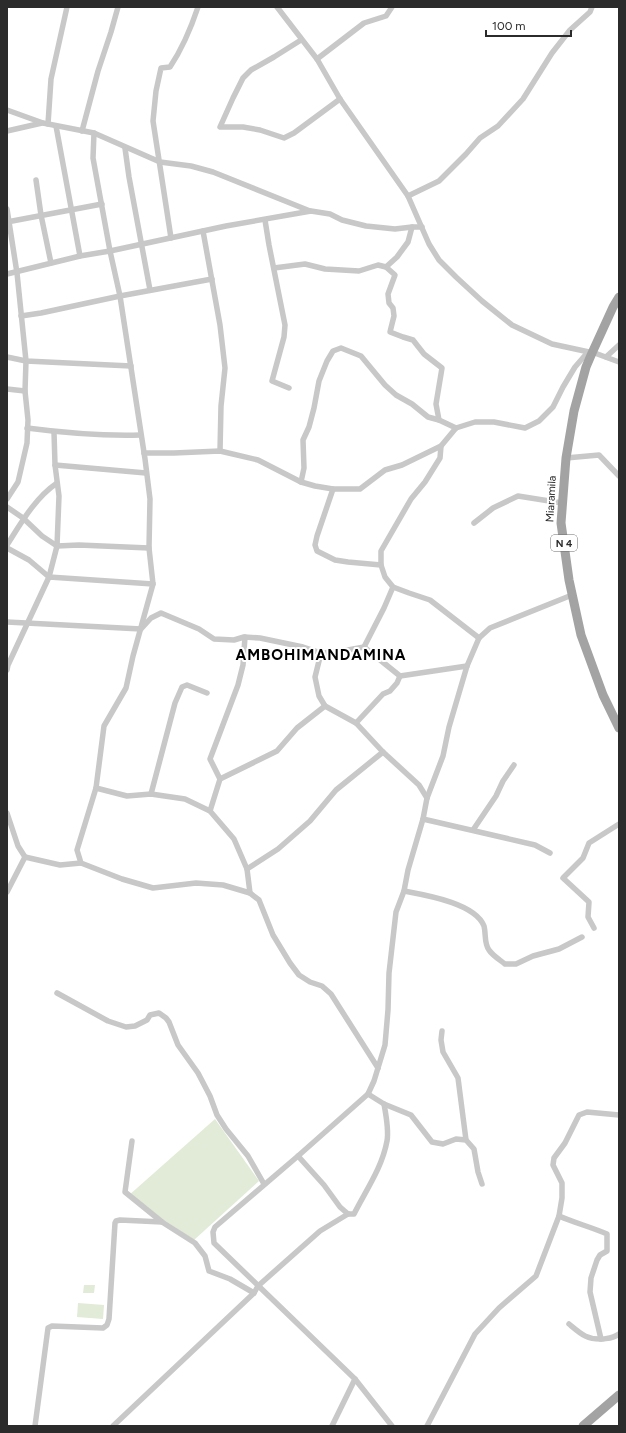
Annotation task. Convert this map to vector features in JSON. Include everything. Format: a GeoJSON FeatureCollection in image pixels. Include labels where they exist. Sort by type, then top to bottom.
{"type":"FeatureCollection","features":[{"type":"Feature","properties":{"kind":"main road","name":"Miaramila"},"geometry":{"type":"LineString","coordinates":[[619,297],[612,307],[590,352],[574,411],[566,458],[561,523],[572,595],[581,635],[603,695],[619,728]]}},
{"type":"Feature","properties":{"kind":"main road"},"geometry":{"type":"LineString","coordinates":[[588,1425],[619,1395]]}},
{"type":"Feature","properties":{"kind":"street"},"geometry":{"type":"LineString","coordinates":[[45,123],[51,79],[67,7]]}},
{"type":"Feature","properties":{"kind":"street"},"geometry":{"type":"LineString","coordinates":[[82,131],[98,71],[118,7]]}},
{"type":"Feature","properties":{"kind":"street"},"geometry":{"type":"LineString","coordinates":[[171,238],[153,121],[156,91],[161,68],[170,67],[179,53],[198,7]]}},
{"type":"Feature","properties":{"kind":"street"},"geometry":{"type":"LineString","coordinates":[[277,7],[317,59],[340,99],[408,196],[429,244],[439,260],[466,287],[512,325],[552,344],[590,352],[619,362]]}},
{"type":"Feature","properties":{"kind":"street"},"geometry":{"type":"LineString","coordinates":[[317,59],[364,23],[386,16],[392,7]]}},
{"type":"Feature","properties":{"kind":"street"},"geometry":{"type":"LineString","coordinates":[[408,196],[439,181],[480,138],[498,126],[523,99],[552,54],[570,30],[590,12],[592,7]]}},
{"type":"Feature","properties":{"kind":"street"},"geometry":{"type":"LineString","coordinates":[[301,40],[251,70],[243,78],[220,127],[249,128],[284,138],[294,133],[340,99]]}},
{"type":"Feature","properties":{"kind":"street"},"geometry":{"type":"LineString","coordinates":[[7,110],[56,126],[94,133],[125,148],[160,162],[191,166],[213,172],[311,211],[330,214],[342,220],[366,226],[395,229],[412,226],[422,228]]}},
{"type":"Feature","properties":{"kind":"street"},"geometry":{"type":"LineString","coordinates":[[7,131],[45,123]]}},
{"type":"Feature","properties":{"kind":"street"},"geometry":{"type":"LineString","coordinates":[[56,126],[80,256]]}},
{"type":"Feature","properties":{"kind":"street"},"geometry":{"type":"LineString","coordinates":[[82,863],[77,850],[96,788],[104,726],[126,688],[133,656],[153,584],[149,548],[150,499],[144,453],[140,435],[120,296],[93,158],[94,133]]}},
{"type":"Feature","properties":{"kind":"street"},"geometry":{"type":"LineString","coordinates":[[125,148],[150,290]]}},
{"type":"Feature","properties":{"kind":"street"},"geometry":{"type":"LineString","coordinates":[[36,180],[41,215],[51,263]]}},
{"type":"Feature","properties":{"kind":"street"},"geometry":{"type":"LineString","coordinates":[[8,222],[102,204]]}},
{"type":"Feature","properties":{"kind":"street"},"geometry":{"type":"LineString","coordinates":[[7,209],[17,272],[26,361],[25,391],[27,428],[27,443],[18,482],[7,499]]}},
{"type":"Feature","properties":{"kind":"street"},"geometry":{"type":"LineString","coordinates":[[7,274],[80,256],[311,211]]}},
{"type":"Feature","properties":{"kind":"street"},"geometry":{"type":"LineString","coordinates":[[265,220],[285,325],[284,337],[272,381],[289,388]]}},
{"type":"Feature","properties":{"kind":"street"},"geometry":{"type":"LineString","coordinates":[[386,267],[397,257],[408,242],[412,226]]}},
{"type":"Feature","properties":{"kind":"street"},"geometry":{"type":"LineString","coordinates":[[204,231],[220,326],[225,368],[221,406],[220,451]]}},
{"type":"Feature","properties":{"kind":"street"},"geometry":{"type":"LineString","coordinates":[[274,268],[305,264],[325,269],[359,271],[378,265],[386,267],[394,275],[388,294],[394,316],[390,332],[413,340],[424,354],[442,368],[436,404],[439,420]]}},
{"type":"Feature","properties":{"kind":"street"},"geometry":{"type":"LineString","coordinates":[[21,316],[212,279]]}},
{"type":"Feature","properties":{"kind":"street"},"geometry":{"type":"LineString","coordinates":[[606,357],[619,345]]}},
{"type":"Feature","properties":{"kind":"street"},"geometry":{"type":"LineString","coordinates":[[301,482],[304,468],[304,440],[309,427],[319,381],[327,361],[333,351],[341,348],[362,356],[386,385],[428,417],[439,420],[456,428]]}},
{"type":"Feature","properties":{"kind":"street"},"geometry":{"type":"LineString","coordinates":[[144,453],[174,454],[220,451],[258,460],[301,482],[315,486],[333,489],[360,489],[385,470],[402,465],[440,446],[456,428],[475,422],[494,422],[525,428],[539,421],[553,408],[562,387],[575,367],[590,352]]}},
{"type":"Feature","properties":{"kind":"street"},"geometry":{"type":"LineString","coordinates":[[7,357],[26,361],[131,366]]}},
{"type":"Feature","properties":{"kind":"street"},"geometry":{"type":"LineString","coordinates":[[7,389],[25,391]]}},
{"type":"Feature","properties":{"kind":"street"},"geometry":{"type":"LineString","coordinates":[[27,428],[54,432],[113,436],[140,435]]}},
{"type":"Feature","properties":{"kind":"street"},"geometry":{"type":"LineString","coordinates":[[7,670],[27,622],[49,577],[57,546],[59,496],[55,465],[54,432]]}},
{"type":"Feature","properties":{"kind":"street"},"geometry":{"type":"LineString","coordinates":[[440,446],[440,458],[425,482],[411,499],[381,550],[381,565],[385,576],[393,587],[430,600],[479,638]]}},
{"type":"Feature","properties":{"kind":"street"},"geometry":{"type":"LineString","coordinates":[[566,458],[599,455],[619,476]]}},
{"type":"Feature","properties":{"kind":"street"},"geometry":{"type":"LineString","coordinates":[[55,465],[146,472]]}},
{"type":"Feature","properties":{"kind":"street"},"geometry":{"type":"LineString","coordinates":[[58,483],[47,490],[23,518],[7,546],[29,560],[49,577],[153,584]]}},
{"type":"Feature","properties":{"kind":"street"},"geometry":{"type":"LineString","coordinates":[[333,489],[317,536],[315,544],[317,551],[335,560],[381,565]]}},
{"type":"Feature","properties":{"kind":"street"},"geometry":{"type":"LineString","coordinates":[[474,523],[493,508],[518,496],[562,503]]}},
{"type":"Feature","properties":{"kind":"street"},"geometry":{"type":"LineString","coordinates":[[7,507],[23,518],[42,536],[57,546],[79,545],[149,548]]}},
{"type":"Feature","properties":{"kind":"street"},"geometry":{"type":"LineString","coordinates":[[364,647],[393,587]]}},
{"type":"Feature","properties":{"kind":"street"},"geometry":{"type":"LineString","coordinates":[[392,1426],[355,1379],[214,1244],[212,1238],[215,1227],[368,1094],[374,1081],[385,1045],[389,973],[396,912],[404,891],[408,870],[428,798],[443,756],[449,727],[467,666],[479,638],[490,628],[572,595]]}},
{"type":"Feature","properties":{"kind":"street"},"geometry":{"type":"LineString","coordinates":[[141,629],[151,618],[161,613],[199,629],[214,639],[234,640],[245,637],[260,638],[297,645],[321,653],[364,647],[400,676],[467,666]]}},
{"type":"Feature","properties":{"kind":"street"},"geometry":{"type":"LineString","coordinates":[[7,622],[141,629]]}},
{"type":"Feature","properties":{"kind":"street"},"geometry":{"type":"LineString","coordinates":[[210,811],[220,779],[210,760],[244,665],[245,637]]}},
{"type":"Feature","properties":{"kind":"street"},"geometry":{"type":"LineString","coordinates":[[321,653],[315,677],[319,696],[325,706],[356,723],[383,752],[419,785],[428,798]]}},
{"type":"Feature","properties":{"kind":"street"},"geometry":{"type":"LineString","coordinates":[[356,723],[383,694],[390,691],[397,684],[400,676]]}},
{"type":"Feature","properties":{"kind":"street"},"geometry":{"type":"LineString","coordinates":[[151,794],[175,703],[182,687],[187,685],[207,693]]}},
{"type":"Feature","properties":{"kind":"street"},"geometry":{"type":"LineString","coordinates":[[220,779],[277,751],[297,728],[325,706]]}},
{"type":"Feature","properties":{"kind":"street"},"geometry":{"type":"LineString","coordinates":[[247,869],[278,849],[310,820],[336,790],[383,752]]}},
{"type":"Feature","properties":{"kind":"street"},"geometry":{"type":"LineString","coordinates":[[473,830],[496,796],[503,781],[514,765]]}},
{"type":"Feature","properties":{"kind":"street"},"geometry":{"type":"LineString","coordinates":[[96,788],[127,796],[151,794],[185,799],[210,811],[234,839],[247,869],[250,893]]}},
{"type":"Feature","properties":{"kind":"street"},"geometry":{"type":"LineString","coordinates":[[7,813],[18,846],[24,857],[60,865],[82,863],[122,879],[153,888],[196,883],[223,885],[250,893],[259,900],[273,934],[290,963],[299,975],[310,982],[322,986],[331,994],[378,1068]]}},
{"type":"Feature","properties":{"kind":"street"},"geometry":{"type":"LineString","coordinates":[[423,819],[535,844],[550,853]]}},
{"type":"Feature","properties":{"kind":"street"},"geometry":{"type":"LineString","coordinates":[[594,928],[588,917],[588,902],[563,878],[583,858],[589,843],[619,824]]}},
{"type":"Feature","properties":{"kind":"street"},"geometry":{"type":"LineString","coordinates":[[7,892],[24,857]]}},
{"type":"Feature","properties":{"kind":"street"},"geometry":{"type":"LineString","coordinates":[[404,891],[454,902],[474,914],[484,925],[488,950],[505,964],[516,964],[533,956],[559,949],[582,937]]}},
{"type":"Feature","properties":{"kind":"street"},"geometry":{"type":"LineString","coordinates":[[57,993],[108,1021],[126,1027],[136,1026],[146,1020],[150,1015],[159,1013],[166,1018],[178,1046],[201,1078],[217,1115],[226,1129],[248,1156],[264,1184]]}},
{"type":"Feature","properties":{"kind":"street"},"geometry":{"type":"LineString","coordinates":[[442,1031],[441,1040],[443,1052],[458,1078],[466,1140],[474,1149],[478,1172],[482,1184]]}},
{"type":"Feature","properties":{"kind":"street"},"geometry":{"type":"LineString","coordinates":[[368,1094],[384,1104],[411,1115],[432,1142],[443,1144],[456,1140],[466,1140]]}},
{"type":"Feature","properties":{"kind":"street"},"geometry":{"type":"LineString","coordinates":[[114,1426],[254,1293],[258,1286],[320,1231],[348,1214],[354,1214],[361,1198],[376,1175],[384,1153],[387,1140],[384,1104]]}},
{"type":"Feature","properties":{"kind":"street"},"geometry":{"type":"LineString","coordinates":[[427,1426],[475,1334],[499,1308],[536,1276],[559,1216],[562,1198],[562,1183],[553,1165],[554,1158],[566,1143],[579,1115],[586,1112],[619,1115]]}},
{"type":"Feature","properties":{"kind":"street"},"geometry":{"type":"LineString","coordinates":[[132,1141],[125,1192],[162,1222],[195,1243],[205,1256],[209,1272],[230,1279],[254,1293]]}},
{"type":"Feature","properties":{"kind":"street"},"geometry":{"type":"LineString","coordinates":[[298,1156],[348,1214]]}},
{"type":"Feature","properties":{"kind":"street"},"geometry":{"type":"LineString","coordinates":[[559,1216],[576,1223],[593,1227],[607,1234],[607,1251],[600,1255],[597,1260],[591,1278],[590,1292],[601,1339]]}},
{"type":"Feature","properties":{"kind":"street"},"geometry":{"type":"LineString","coordinates":[[35,1426],[48,1328],[52,1326],[103,1328],[107,1325],[109,1319],[116,1220],[162,1222]]}},
{"type":"Feature","properties":{"kind":"street"},"geometry":{"type":"LineString","coordinates":[[568,1324],[583,1336],[595,1340],[614,1338],[619,1334]]}},
{"type":"Feature","properties":{"kind":"street"},"geometry":{"type":"LineString","coordinates":[[332,1426],[355,1379]]}},
{"type":"Feature","properties":{"kind":"green space"},"geometry":{"type":"Polygon","coordinates":[[[215,1119],[259,1181],[194,1240],[128,1196],[215,1119]]]}},
{"type":"Feature","properties":{"kind":"green space"},"geometry":{"type":"Polygon","coordinates":[[[84,1285],[95,1285],[94,1293],[83,1293],[84,1285]]]}},
{"type":"Feature","properties":{"kind":"green space"},"geometry":{"type":"Polygon","coordinates":[[[78,1303],[104,1305],[103,1319],[77,1317],[78,1303]]]}},
{"type":"Feature","properties":{"kind":"district","name":"AMBOHIMANDAMINA"},"geometry":{"type":"Point","coordinates":[321,655]}}]}
